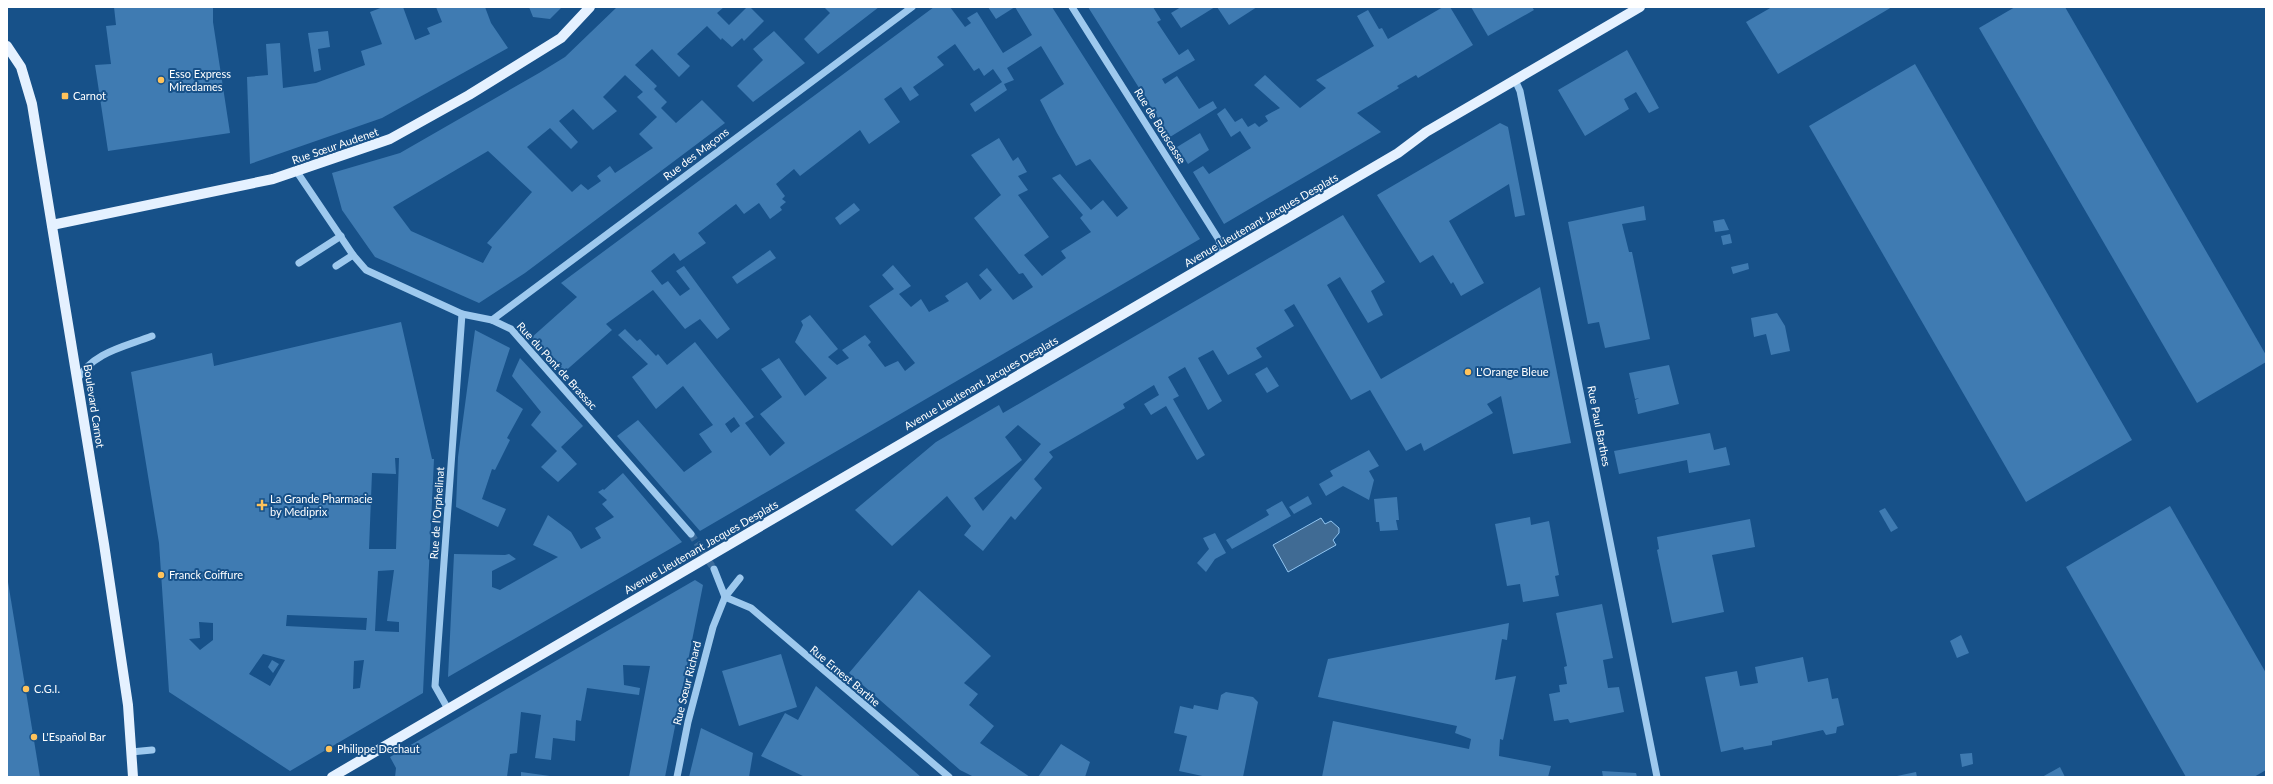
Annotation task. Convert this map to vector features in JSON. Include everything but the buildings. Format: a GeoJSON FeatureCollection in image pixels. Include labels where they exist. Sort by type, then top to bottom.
{"type":"FeatureCollection","features":[{"type":"Feature","properties":{"kind":"main road","name":"Rue Sœur Audenet"},"geometry":{"type":"LineString","coordinates":[[52,225],[274,179],[390,139],[462,99],[561,38],[590,7]]}},
{"type":"Feature","properties":{"kind":"main road","name":"Avenue Lieutenant Jacques Desplats"},"geometry":{"type":"LineString","coordinates":[[332,777],[1398,153],[1426,132],[1640,7]]}},
{"type":"Feature","properties":{"kind":"main road","name":"Boulevard Carnot"},"geometry":{"type":"LineString","coordinates":[[7,46],[21,67],[32,104],[124,682],[133,777]]}},
{"type":"Feature","properties":{"kind":"street","name":"Rue des Maçons"},"geometry":{"type":"LineString","coordinates":[[492,320],[912,7]]}},
{"type":"Feature","properties":{"kind":"street","name":"Rue de Bouscasse"},"geometry":{"type":"LineString","coordinates":[[1072,7],[1220,240],[1221,250],[1216,259]]}},
{"type":"Feature","properties":{"kind":"street","name":"Rue Paul Barthes"},"geometry":{"type":"LineString","coordinates":[[1515,80],[1520,90],[1657,777]]}},
{"type":"Feature","properties":{"kind":"street","name":"Rue du Pont de Brassac"},"geometry":{"type":"LineString","coordinates":[[297,172],[353,255],[366,270],[462,314],[492,320],[511,329],[691,534]]}},
{"type":"Feature","properties":{"kind":"street"},"geometry":{"type":"LineString","coordinates":[[298,263],[341,236]]}},
{"type":"Feature","properties":{"kind":"street"},"geometry":{"type":"LineString","coordinates":[[336,266],[353,255]]}},
{"type":"Feature","properties":{"kind":"street","name":"Rue de l'Orphelinat"},"geometry":{"type":"LineString","coordinates":[[448,709],[435,686],[462,314]]}},
{"type":"Feature","properties":{"kind":"street"},"geometry":{"type":"LineString","coordinates":[[77,380],[90,362],[100,356],[152,336]]}},
{"type":"Feature","properties":{"kind":"street"},"geometry":{"type":"LineString","coordinates":[[714,569],[725,597]]}},
{"type":"Feature","properties":{"kind":"street","name":"Rue Sœur Richard"},"geometry":{"type":"LineString","coordinates":[[677,777],[688,722],[713,627],[725,597],[740,578]]}},
{"type":"Feature","properties":{"kind":"street","name":"Rue Ernest Barthe"},"geometry":{"type":"LineString","coordinates":[[725,597],[751,608],[949,777]]}},
{"type":"Feature","properties":{"kind":"street"},"geometry":{"type":"LineString","coordinates":[[131,752],[152,750]]}},
{"type":"Feature","properties":{"kind":"water"},"geometry":{"type":"Polygon","coordinates":[[[1321,518],[1325,524],[1331,521],[1339,528],[1339,533],[1333,540],[1336,545],[1288,572],[1273,545],[1321,518]]]}},
{"type":"Feature","properties":{"kind":"tunnel"},"geometry":{"type":"LineString","coordinates":[[691,534],[714,569]]}},
{"type":"Feature","properties":{"kind":"place","name":"Esso Express Miredames"},"geometry":{"type":"Point","coordinates":[161,80]}},
{"type":"Feature","properties":{"kind":"place","name":"Carnot"},"geometry":{"type":"Point","coordinates":[65,96]}},
{"type":"Feature","properties":{"kind":"place","name":"L'Orange Bleue"},"geometry":{"type":"Point","coordinates":[1468,372]}},
{"type":"Feature","properties":{"kind":"place","name":"La Grande Pharmacie by Mediprix"},"geometry":{"type":"Point","coordinates":[262,505]}},
{"type":"Feature","properties":{"kind":"place","name":"Franck Coiffure"},"geometry":{"type":"Point","coordinates":[161,575]}},
{"type":"Feature","properties":{"kind":"place","name":"C.G.I."},"geometry":{"type":"Point","coordinates":[26,689]}},
{"type":"Feature","properties":{"kind":"place","name":"L'Español Bar"},"geometry":{"type":"Point","coordinates":[34,737]}},
{"type":"Feature","properties":{"kind":"place","name":"Philippe Dechaut"},"geometry":{"type":"Point","coordinates":[329,749]}}]}
